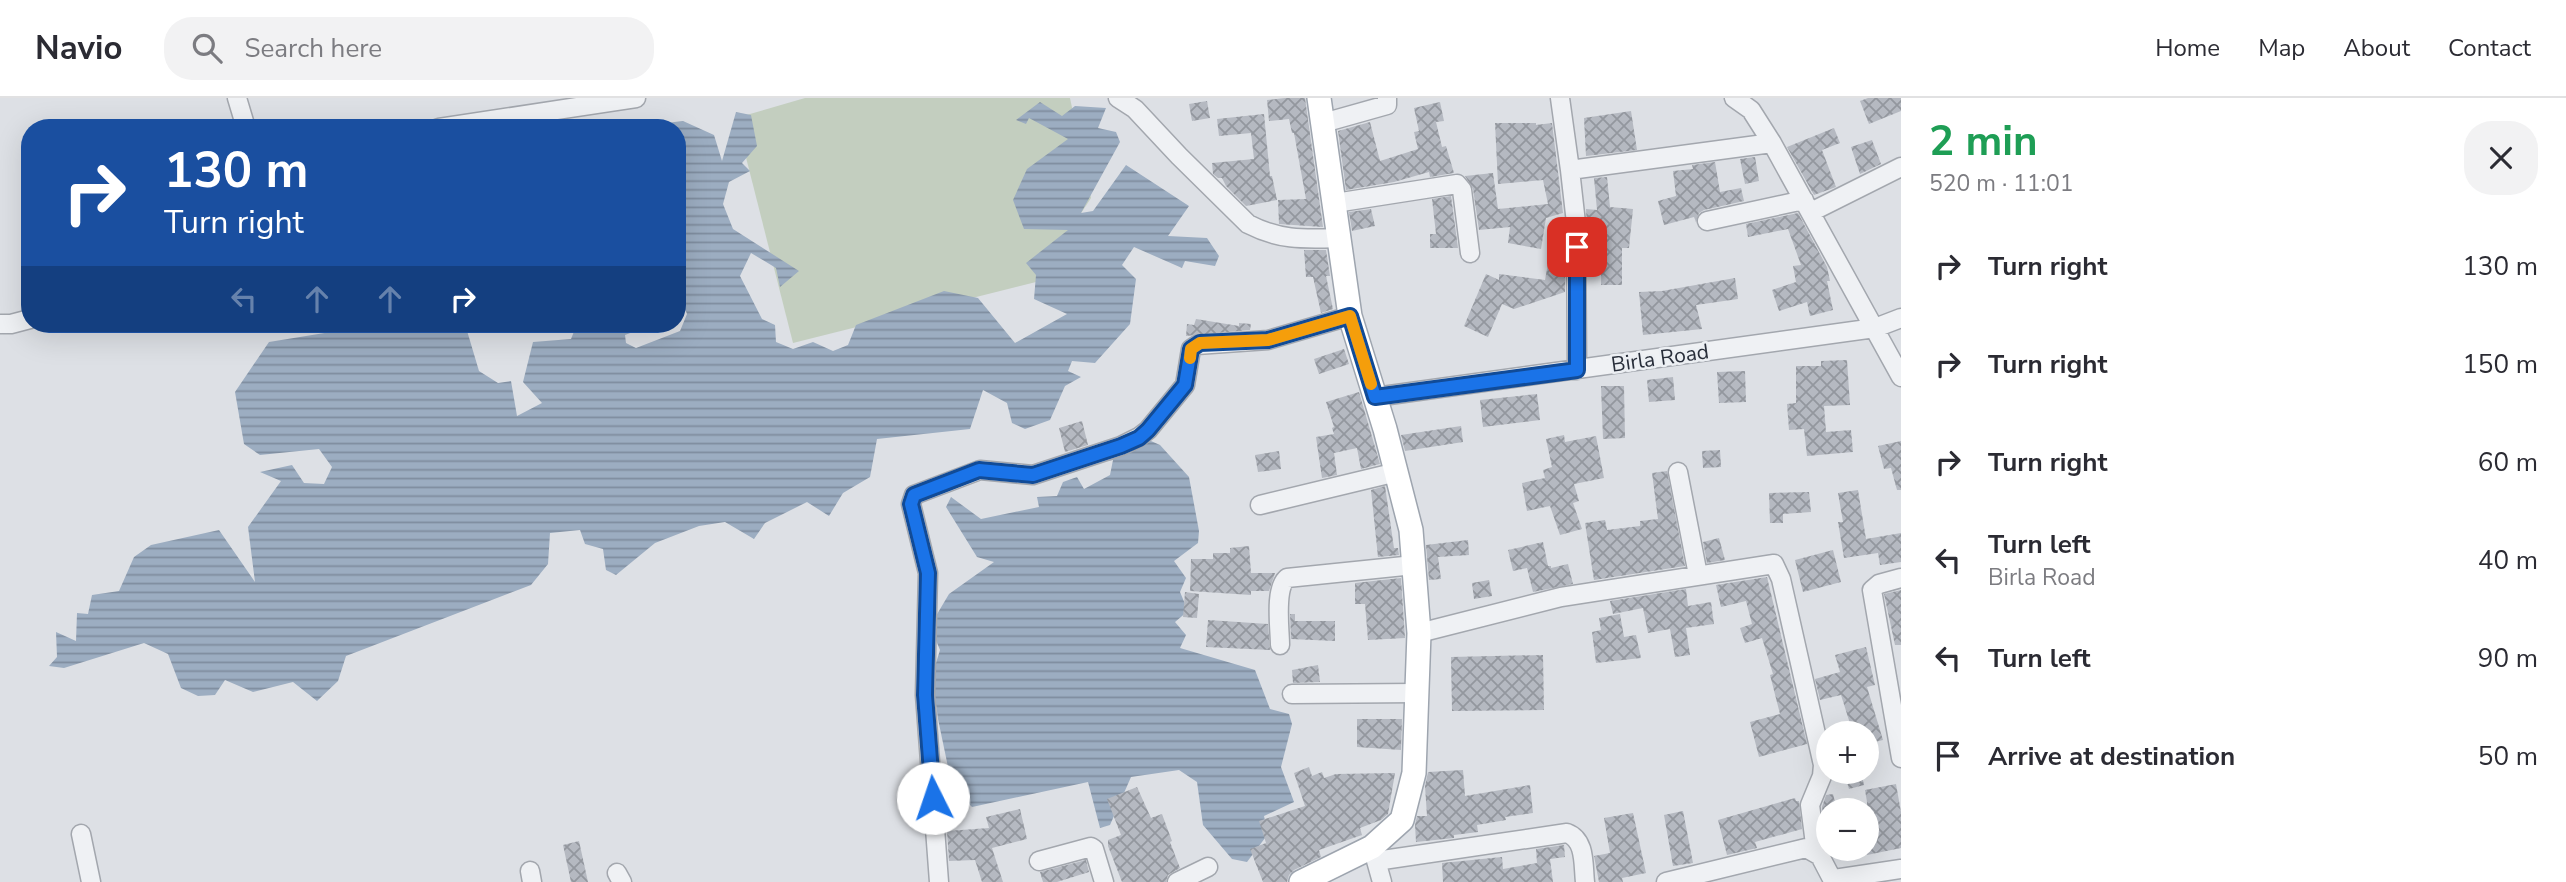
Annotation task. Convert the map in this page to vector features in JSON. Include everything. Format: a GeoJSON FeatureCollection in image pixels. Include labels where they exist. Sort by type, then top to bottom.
{"type":"FeatureCollection","features":[{"type":"Feature","properties":{"kind":"main road"},"geometry":{"type":"LineString","coordinates":[[1301,882],[1374,854],[1402,820],[1414,773],[1419,633],[1411,530],[1398,472],[1350,316],[1319,98]]}},
{"type":"Feature","properties":{"kind":"street"},"geometry":{"type":"LineString","coordinates":[[237,98],[243,119]]}},
{"type":"Feature","properties":{"kind":"street"},"geometry":{"type":"LineString","coordinates":[[498,119],[636,98]]}},
{"type":"Feature","properties":{"kind":"street"},"geometry":{"type":"LineString","coordinates":[[1118,98],[1135,109],[1248,224],[1290,239],[1340,238]]}},
{"type":"Feature","properties":{"kind":"street"},"geometry":{"type":"LineString","coordinates":[[1323,123],[1387,105],[1387,98]]}},
{"type":"Feature","properties":{"kind":"street"},"geometry":{"type":"LineString","coordinates":[[1560,98],[1576,223],[1577,370]]}},
{"type":"Feature","properties":{"kind":"street"},"geometry":{"type":"LineString","coordinates":[[1734,98],[1751,110],[1772,143],[1901,377]]}},
{"type":"Feature","properties":{"kind":"street"},"geometry":{"type":"LineString","coordinates":[[1570,170],[1772,143]]}},
{"type":"Feature","properties":{"kind":"street"},"geometry":{"type":"LineString","coordinates":[[1707,221],[1807,206],[1901,167]]}},
{"type":"Feature","properties":{"kind":"street"},"geometry":{"type":"LineString","coordinates":[[1335,203],[1457,184],[1462,190],[1470,253]]}},
{"type":"Feature","properties":{"kind":"street"},"geometry":{"type":"LineString","coordinates":[[939,882],[925,695],[928,573],[911,504],[914,495],[975,471],[1033,475],[1121,446],[1148,430],[1185,385],[1191,349],[1197,345],[1268,340],[1350,316]]}},
{"type":"Feature","properties":{"kind":"street","name":"Birla Road"},"geometry":{"type":"LineString","coordinates":[[1375,397],[1875,328],[1901,318]]}},
{"type":"Feature","properties":{"kind":"street"},"geometry":{"type":"LineString","coordinates":[[0,324],[21,321]]}},
{"type":"Feature","properties":{"kind":"street"},"geometry":{"type":"LineString","coordinates":[[1678,471],[1698,575]]}},
{"type":"Feature","properties":{"kind":"street"},"geometry":{"type":"LineString","coordinates":[[1260,505],[1398,472]]}},
{"type":"Feature","properties":{"kind":"street"},"geometry":{"type":"LineString","coordinates":[[1280,646],[1279,594],[1287,578],[1414,565]]}},
{"type":"Feature","properties":{"kind":"street"},"geometry":{"type":"LineString","coordinates":[[1419,633],[1561,597],[1774,565],[1778,570],[1823,765],[1822,776],[1810,805],[1816,852]]}},
{"type":"Feature","properties":{"kind":"street"},"geometry":{"type":"LineString","coordinates":[[1901,578],[1879,584],[1872,590],[1896,703],[1901,758]]}},
{"type":"Feature","properties":{"kind":"street"},"geometry":{"type":"LineString","coordinates":[[1292,694],[1417,693]]}},
{"type":"Feature","properties":{"kind":"street"},"geometry":{"type":"LineString","coordinates":[[1382,882],[1374,854],[1567,833],[1577,838],[1580,845],[1585,882]]}},
{"type":"Feature","properties":{"kind":"street"},"geometry":{"type":"LineString","coordinates":[[81,834],[90,882]]}},
{"type":"Feature","properties":{"kind":"street"},"geometry":{"type":"LineString","coordinates":[[1039,861],[1091,847],[1094,849],[1097,879]]}},
{"type":"Feature","properties":{"kind":"street"},"geometry":{"type":"LineString","coordinates":[[1666,882],[1801,848],[1810,848],[1816,852]]}},
{"type":"Feature","properties":{"kind":"street"},"geometry":{"type":"LineString","coordinates":[[1821,861],[1834,878],[1901,869]]}},
{"type":"Feature","properties":{"kind":"street"},"geometry":{"type":"LineString","coordinates":[[1177,882],[1208,867]]}},
{"type":"Feature","properties":{"kind":"green space"},"geometry":{"type":"Polygon","coordinates":[[[805,98],[1070,98],[1091,198],[1036,282],[793,343],[736,118],[805,98]]]}},
{"type":"Feature","properties":{"kind":"water"},"geometry":{"type":"Polygon","coordinates":[[[1040,102],[1062,116],[1075,106],[1106,108],[1098,128],[1116,132],[1120,142],[1081,213],[1093,211],[1126,165],[1189,206],[1168,236],[1207,238],[1219,256],[1215,266],[1185,261],[1182,268],[1134,247],[1122,265],[1136,279],[1130,324],[1095,363],[1072,361],[1068,371],[1081,377],[1065,386],[1050,420],[1025,429],[1012,423],[1007,403],[983,390],[970,429],[877,439],[870,477],[843,493],[829,516],[807,502],[765,523],[754,539],[725,522],[699,526],[655,543],[616,575],[606,570],[603,549],[585,544],[580,530],[550,533],[548,564],[531,585],[346,656],[338,681],[317,701],[293,682],[253,692],[225,680],[215,695],[198,696],[181,688],[168,654],[144,643],[64,668],[49,666],[57,657],[56,632],[76,641],[77,613],[88,614],[92,595],[119,591],[134,557],[151,545],[219,530],[255,582],[248,527],[281,481],[260,472],[292,465],[304,483],[324,484],[332,467],[319,449],[260,455],[244,444],[235,392],[269,342],[324,333],[468,333],[479,371],[498,383],[511,381],[517,416],[542,403],[523,382],[533,342],[571,339],[573,333],[630,333],[625,335],[626,343],[636,348],[675,333],[686,333],[686,122],[714,135],[722,161],[736,112],[751,115],[757,146],[742,163],[750,171],[729,182],[723,204],[733,229],[799,271],[780,287],[776,268],[751,253],[740,276],[762,319],[775,325],[776,342],[793,349],[813,342],[833,351],[848,345],[856,325],[944,291],[978,298],[1015,343],[1067,314],[1034,299],[1036,275],[1026,263],[1068,230],[1024,229],[1013,200],[1027,169],[1068,139],[1029,118],[1026,124],[1016,120],[1040,102]]]}},
{"type":"Feature","properties":{"kind":"water"},"geometry":{"type":"Polygon","coordinates":[[[1133,433],[1160,445],[1189,477],[1199,531],[1198,543],[1174,561],[1186,578],[1180,592],[1188,611],[1175,622],[1186,635],[1180,648],[1255,670],[1270,709],[1289,714],[1292,724],[1281,767],[1294,802],[1264,816],[1268,834],[1247,862],[1232,859],[1203,825],[1197,782],[1179,770],[1131,777],[1110,825],[1100,828],[1088,782],[972,807],[952,786],[932,676],[940,650],[930,626],[949,594],[994,562],[977,557],[946,507],[951,497],[981,519],[1039,507],[1037,497],[1057,496],[1063,482],[1077,477],[1084,489],[1110,475],[1113,460],[1092,463],[1133,433]]]}},
{"type":"Feature","properties":{"kind":"building"},"geometry":{"type":"Polygon","coordinates":[[[1305,98],[1323,227],[1279,224],[1278,200],[1306,199],[1289,119],[1269,121],[1267,100],[1305,98]]]}},
{"type":"Feature","properties":{"kind":"building"},"geometry":{"type":"Polygon","coordinates":[[[1868,98],[1901,98],[1901,111],[1869,124],[1860,101],[1868,98]]]}},
{"type":"Feature","properties":{"kind":"building"},"geometry":{"type":"Polygon","coordinates":[[[1207,101],[1210,118],[1192,121],[1189,104],[1207,101]]]}},
{"type":"Feature","properties":{"kind":"building"},"geometry":{"type":"Polygon","coordinates":[[[1440,102],[1444,121],[1436,122],[1442,147],[1446,146],[1454,173],[1430,177],[1429,172],[1394,182],[1346,190],[1338,131],[1370,122],[1380,161],[1418,149],[1414,132],[1419,131],[1414,108],[1440,102]]]}},
{"type":"Feature","properties":{"kind":"building"},"geometry":{"type":"Polygon","coordinates":[[[1631,111],[1637,150],[1586,156],[1584,118],[1631,111]]]}},
{"type":"Feature","properties":{"kind":"building"},"geometry":{"type":"Polygon","coordinates":[[[1264,114],[1270,176],[1277,200],[1246,206],[1226,186],[1222,178],[1213,174],[1212,163],[1254,159],[1251,133],[1219,136],[1217,119],[1264,114]]]}},
{"type":"Feature","properties":{"kind":"building"},"geometry":{"type":"Polygon","coordinates":[[[1495,123],[1552,123],[1563,213],[1546,218],[1541,249],[1508,243],[1510,227],[1479,230],[1473,189],[1465,176],[1493,173],[1498,209],[1548,204],[1543,180],[1498,184],[1495,123]]]}},
{"type":"Feature","properties":{"kind":"building"},"geometry":{"type":"Polygon","coordinates":[[[1834,128],[1840,143],[1822,150],[1836,187],[1814,195],[1787,147],[1834,128]]]}},
{"type":"Feature","properties":{"kind":"building"},"geometry":{"type":"Polygon","coordinates":[[[1872,140],[1881,164],[1860,174],[1851,147],[1872,140]]]}},
{"type":"Feature","properties":{"kind":"building"},"geometry":{"type":"Polygon","coordinates":[[[1755,157],[1759,181],[1745,184],[1740,159],[1755,157]]]}},
{"type":"Feature","properties":{"kind":"building"},"geometry":{"type":"Polygon","coordinates":[[[1715,162],[1720,192],[1741,188],[1744,201],[1704,210],[1699,213],[1696,222],[1694,217],[1664,225],[1658,201],[1676,196],[1673,171],[1693,169],[1692,165],[1715,162]]]}},
{"type":"Feature","properties":{"kind":"building"},"geometry":{"type":"Polygon","coordinates":[[[1607,177],[1610,207],[1633,209],[1629,248],[1622,248],[1622,285],[1601,285],[1602,232],[1587,230],[1586,209],[1597,210],[1594,178],[1607,177]]]}},
{"type":"Feature","properties":{"kind":"building"},"geometry":{"type":"Polygon","coordinates":[[[1451,196],[1458,248],[1430,248],[1430,234],[1436,234],[1432,199],[1451,196]]]}},
{"type":"Feature","properties":{"kind":"building"},"geometry":{"type":"Polygon","coordinates":[[[1371,209],[1375,226],[1352,231],[1349,212],[1371,209]]]}},
{"type":"Feature","properties":{"kind":"building"},"geometry":{"type":"Polygon","coordinates":[[[1798,213],[1827,267],[1830,281],[1827,281],[1833,310],[1810,316],[1807,302],[1779,311],[1772,290],[1796,282],[1793,266],[1801,265],[1788,229],[1748,237],[1746,224],[1798,213]]]}},
{"type":"Feature","properties":{"kind":"building"},"geometry":{"type":"Polygon","coordinates":[[[1304,250],[1326,250],[1330,276],[1326,276],[1333,309],[1321,313],[1313,277],[1306,277],[1304,250]]]}},
{"type":"Feature","properties":{"kind":"building"},"geometry":{"type":"Polygon","coordinates":[[[1549,258],[1565,261],[1565,292],[1514,309],[1502,304],[1488,337],[1464,326],[1486,274],[1499,280],[1499,274],[1545,280],[1549,258]]]}},
{"type":"Feature","properties":{"kind":"building"},"geometry":{"type":"Polygon","coordinates":[[[1735,278],[1738,299],[1696,305],[1702,329],[1643,335],[1639,292],[1662,291],[1735,278]]]}},
{"type":"Feature","properties":{"kind":"building"},"geometry":{"type":"Polygon","coordinates":[[[1196,319],[1239,326],[1239,323],[1251,324],[1250,330],[1186,336],[1187,324],[1194,325],[1196,319]]]}},
{"type":"Feature","properties":{"kind":"building"},"geometry":{"type":"Polygon","coordinates":[[[1344,349],[1349,364],[1319,374],[1314,359],[1344,349]]]}},
{"type":"Feature","properties":{"kind":"building"},"geometry":{"type":"Polygon","coordinates":[[[1847,360],[1850,405],[1824,406],[1826,432],[1851,430],[1853,452],[1807,456],[1804,429],[1789,430],[1787,404],[1796,403],[1796,366],[1821,366],[1821,361],[1847,360]]]}},
{"type":"Feature","properties":{"kind":"building"},"geometry":{"type":"Polygon","coordinates":[[[1745,371],[1746,402],[1719,403],[1717,372],[1745,371]]]}},
{"type":"Feature","properties":{"kind":"building"},"geometry":{"type":"Polygon","coordinates":[[[1673,377],[1675,400],[1649,402],[1647,380],[1673,377]]]}},
{"type":"Feature","properties":{"kind":"building"},"geometry":{"type":"Polygon","coordinates":[[[1601,386],[1624,386],[1625,438],[1603,439],[1601,386]]]}},
{"type":"Feature","properties":{"kind":"building"},"geometry":{"type":"Polygon","coordinates":[[[1359,392],[1380,464],[1361,469],[1357,448],[1334,453],[1337,475],[1322,478],[1316,437],[1334,434],[1326,402],[1359,392]]]}},
{"type":"Feature","properties":{"kind":"building"},"geometry":{"type":"Polygon","coordinates":[[[1537,394],[1540,420],[1483,427],[1480,400],[1537,394]]]}},
{"type":"Feature","properties":{"kind":"building"},"geometry":{"type":"Polygon","coordinates":[[[1082,421],[1088,445],[1065,452],[1059,428],[1082,421]]]}},
{"type":"Feature","properties":{"kind":"building"},"geometry":{"type":"Polygon","coordinates":[[[1461,426],[1463,442],[1405,451],[1401,435],[1461,426]]]}},
{"type":"Feature","properties":{"kind":"building"},"geometry":{"type":"Polygon","coordinates":[[[1564,435],[1565,442],[1596,436],[1604,478],[1574,484],[1579,501],[1573,503],[1582,529],[1560,535],[1550,506],[1527,511],[1522,483],[1545,478],[1543,470],[1552,467],[1546,439],[1564,435]]]}},
{"type":"Feature","properties":{"kind":"building"},"geometry":{"type":"Polygon","coordinates":[[[1901,441],[1901,490],[1897,490],[1891,468],[1884,469],[1878,446],[1901,441]]]}},
{"type":"Feature","properties":{"kind":"building"},"geometry":{"type":"Polygon","coordinates":[[[1720,450],[1721,467],[1703,468],[1702,451],[1720,450]]]}},
{"type":"Feature","properties":{"kind":"building"},"geometry":{"type":"Polygon","coordinates":[[[1279,451],[1281,469],[1258,472],[1255,455],[1279,451]]]}},
{"type":"Feature","properties":{"kind":"building"},"geometry":{"type":"Polygon","coordinates":[[[1667,471],[1685,566],[1594,580],[1585,523],[1605,520],[1607,530],[1640,526],[1640,521],[1658,519],[1652,473],[1667,471]]]}},
{"type":"Feature","properties":{"kind":"building"},"geometry":{"type":"Polygon","coordinates":[[[1385,486],[1394,548],[1398,548],[1399,555],[1378,557],[1371,490],[1385,486]]]}},
{"type":"Feature","properties":{"kind":"building"},"geometry":{"type":"Polygon","coordinates":[[[1858,490],[1866,539],[1901,533],[1901,562],[1880,565],[1878,553],[1844,558],[1838,522],[1843,522],[1838,493],[1858,490]]]}},
{"type":"Feature","properties":{"kind":"building"},"geometry":{"type":"Polygon","coordinates":[[[1809,492],[1811,512],[1783,514],[1783,523],[1770,523],[1769,493],[1809,492]]]}},
{"type":"Feature","properties":{"kind":"building"},"geometry":{"type":"Polygon","coordinates":[[[1719,538],[1725,560],[1707,563],[1703,542],[1719,538]]]}},
{"type":"Feature","properties":{"kind":"building"},"geometry":{"type":"Polygon","coordinates":[[[1468,540],[1469,555],[1438,557],[1441,579],[1429,580],[1426,545],[1468,540]]]}},
{"type":"Feature","properties":{"kind":"building"},"geometry":{"type":"Polygon","coordinates":[[[1543,542],[1548,566],[1551,568],[1568,564],[1573,584],[1533,592],[1527,568],[1513,571],[1508,550],[1543,542]]]}},
{"type":"Feature","properties":{"kind":"building"},"geometry":{"type":"Polygon","coordinates":[[[1249,546],[1251,573],[1275,573],[1269,591],[1251,591],[1251,595],[1190,591],[1191,559],[1213,559],[1213,553],[1230,553],[1230,548],[1249,546]]]}},
{"type":"Feature","properties":{"kind":"building"},"geometry":{"type":"Polygon","coordinates":[[[1833,550],[1841,582],[1803,592],[1795,560],[1833,550]]]}},
{"type":"Feature","properties":{"kind":"building"},"geometry":{"type":"Polygon","coordinates":[[[1767,577],[1807,744],[1759,757],[1750,722],[1780,714],[1770,675],[1773,674],[1762,638],[1745,643],[1740,628],[1752,624],[1746,601],[1721,607],[1716,585],[1767,577]]]}},
{"type":"Feature","properties":{"kind":"building"},"geometry":{"type":"Polygon","coordinates":[[[1401,578],[1405,638],[1368,640],[1365,604],[1355,604],[1355,583],[1401,578]]]}},
{"type":"Feature","properties":{"kind":"building"},"geometry":{"type":"Polygon","coordinates":[[[1489,580],[1492,596],[1474,599],[1472,583],[1489,580]]]}},
{"type":"Feature","properties":{"kind":"building"},"geometry":{"type":"Polygon","coordinates":[[[1686,589],[1688,606],[1711,602],[1714,624],[1686,628],[1690,655],[1675,657],[1670,629],[1648,633],[1643,608],[1613,614],[1610,601],[1686,589]]]}},
{"type":"Feature","properties":{"kind":"building"},"geometry":{"type":"Polygon","coordinates":[[[1901,590],[1901,645],[1895,645],[1884,594],[1901,590]]]}},
{"type":"Feature","properties":{"kind":"building"},"geometry":{"type":"Polygon","coordinates":[[[1185,592],[1199,594],[1197,618],[1183,617],[1185,592]]]}},
{"type":"Feature","properties":{"kind":"building"},"geometry":{"type":"Polygon","coordinates":[[[1290,614],[1295,614],[1295,621],[1335,621],[1335,641],[1291,639],[1290,614]]]}},
{"type":"Feature","properties":{"kind":"building"},"geometry":{"type":"Polygon","coordinates":[[[1620,614],[1624,637],[1636,635],[1641,658],[1596,663],[1592,632],[1601,630],[1599,618],[1620,614]]]}},
{"type":"Feature","properties":{"kind":"building"},"geometry":{"type":"Polygon","coordinates":[[[1208,620],[1268,624],[1270,650],[1206,647],[1208,620]]]}},
{"type":"Feature","properties":{"kind":"building"},"geometry":{"type":"Polygon","coordinates":[[[1866,647],[1875,685],[1867,687],[1877,721],[1849,721],[1841,695],[1820,700],[1815,679],[1840,672],[1835,655],[1866,647]]]}},
{"type":"Feature","properties":{"kind":"building"},"geometry":{"type":"Polygon","coordinates":[[[1543,655],[1544,710],[1452,711],[1451,657],[1543,655]]]}},
{"type":"Feature","properties":{"kind":"building"},"geometry":{"type":"Polygon","coordinates":[[[1318,665],[1320,682],[1293,683],[1292,670],[1318,665]]]}},
{"type":"Feature","properties":{"kind":"building"},"geometry":{"type":"Polygon","coordinates":[[[1357,719],[1402,719],[1401,750],[1357,747],[1357,719]]]}},
{"type":"Feature","properties":{"kind":"building"},"geometry":{"type":"Polygon","coordinates":[[[1309,767],[1312,776],[1322,772],[1324,778],[1336,774],[1395,773],[1388,814],[1381,820],[1360,828],[1362,835],[1319,850],[1321,857],[1294,870],[1287,882],[1263,882],[1250,849],[1266,843],[1259,821],[1305,806],[1294,773],[1309,767]]]}},
{"type":"Feature","properties":{"kind":"building"},"geometry":{"type":"Polygon","coordinates":[[[1463,770],[1465,796],[1530,785],[1533,813],[1477,825],[1478,832],[1454,835],[1454,838],[1416,842],[1417,816],[1427,816],[1425,786],[1428,772],[1463,770]]]}},
{"type":"Feature","properties":{"kind":"building"},"geometry":{"type":"Polygon","coordinates":[[[1848,784],[1864,784],[1864,785],[1849,789],[1848,784]]]}},
{"type":"Feature","properties":{"kind":"building"},"geometry":{"type":"Polygon","coordinates":[[[1896,784],[1901,812],[1901,848],[1879,853],[1879,798],[1866,798],[1865,790],[1896,784]]]}},
{"type":"Feature","properties":{"kind":"building"},"geometry":{"type":"Polygon","coordinates":[[[1137,787],[1151,818],[1162,814],[1172,841],[1170,842],[1180,868],[1168,875],[1166,882],[1122,882],[1108,846],[1108,840],[1121,835],[1107,799],[1137,787]]]}},
{"type":"Feature","properties":{"kind":"building"},"geometry":{"type":"Polygon","coordinates":[[[1795,798],[1799,801],[1802,829],[1755,842],[1757,848],[1727,855],[1718,820],[1795,798]]]}},
{"type":"Feature","properties":{"kind":"building"},"geometry":{"type":"Polygon","coordinates":[[[1020,809],[1027,839],[992,848],[1003,882],[982,882],[975,860],[949,861],[947,831],[989,828],[986,817],[1020,809]]]}},
{"type":"Feature","properties":{"kind":"building"},"geometry":{"type":"Polygon","coordinates":[[[1683,811],[1693,863],[1673,866],[1664,815],[1683,811]]]}},
{"type":"Feature","properties":{"kind":"building"},"geometry":{"type":"Polygon","coordinates":[[[1633,813],[1646,873],[1622,878],[1623,882],[1599,882],[1594,856],[1610,853],[1604,818],[1633,813]]]}},
{"type":"Feature","properties":{"kind":"building"},"geometry":{"type":"Polygon","coordinates":[[[579,841],[588,882],[571,882],[563,845],[579,841]]]}},
{"type":"Feature","properties":{"kind":"building"},"geometry":{"type":"Polygon","coordinates":[[[1564,845],[1565,857],[1550,859],[1553,882],[1443,882],[1442,863],[1502,857],[1503,869],[1537,863],[1536,849],[1564,845]]]}},
{"type":"Feature","properties":{"kind":"building"},"geometry":{"type":"Polygon","coordinates":[[[1086,860],[1089,872],[1057,882],[1043,882],[1040,872],[1086,860]]]}},
{"type":"Feature","properties":{"kind":"slow traffic"},"geometry":{"type":"LineString","coordinates":[[1190,358],[1191,349],[1200,343],[1251,342],[1285,337],[1350,316],[1371,384]]}},
{"type":"Feature","properties":{"kind":"route"},"geometry":{"type":"LineString","coordinates":[[933,798],[925,695],[928,573],[911,504],[914,495],[979,470],[1033,475],[1139,438],[1185,385],[1191,349],[1200,343],[1251,342],[1285,337],[1350,316],[1375,397],[1577,370],[1577,247]]}}]}
